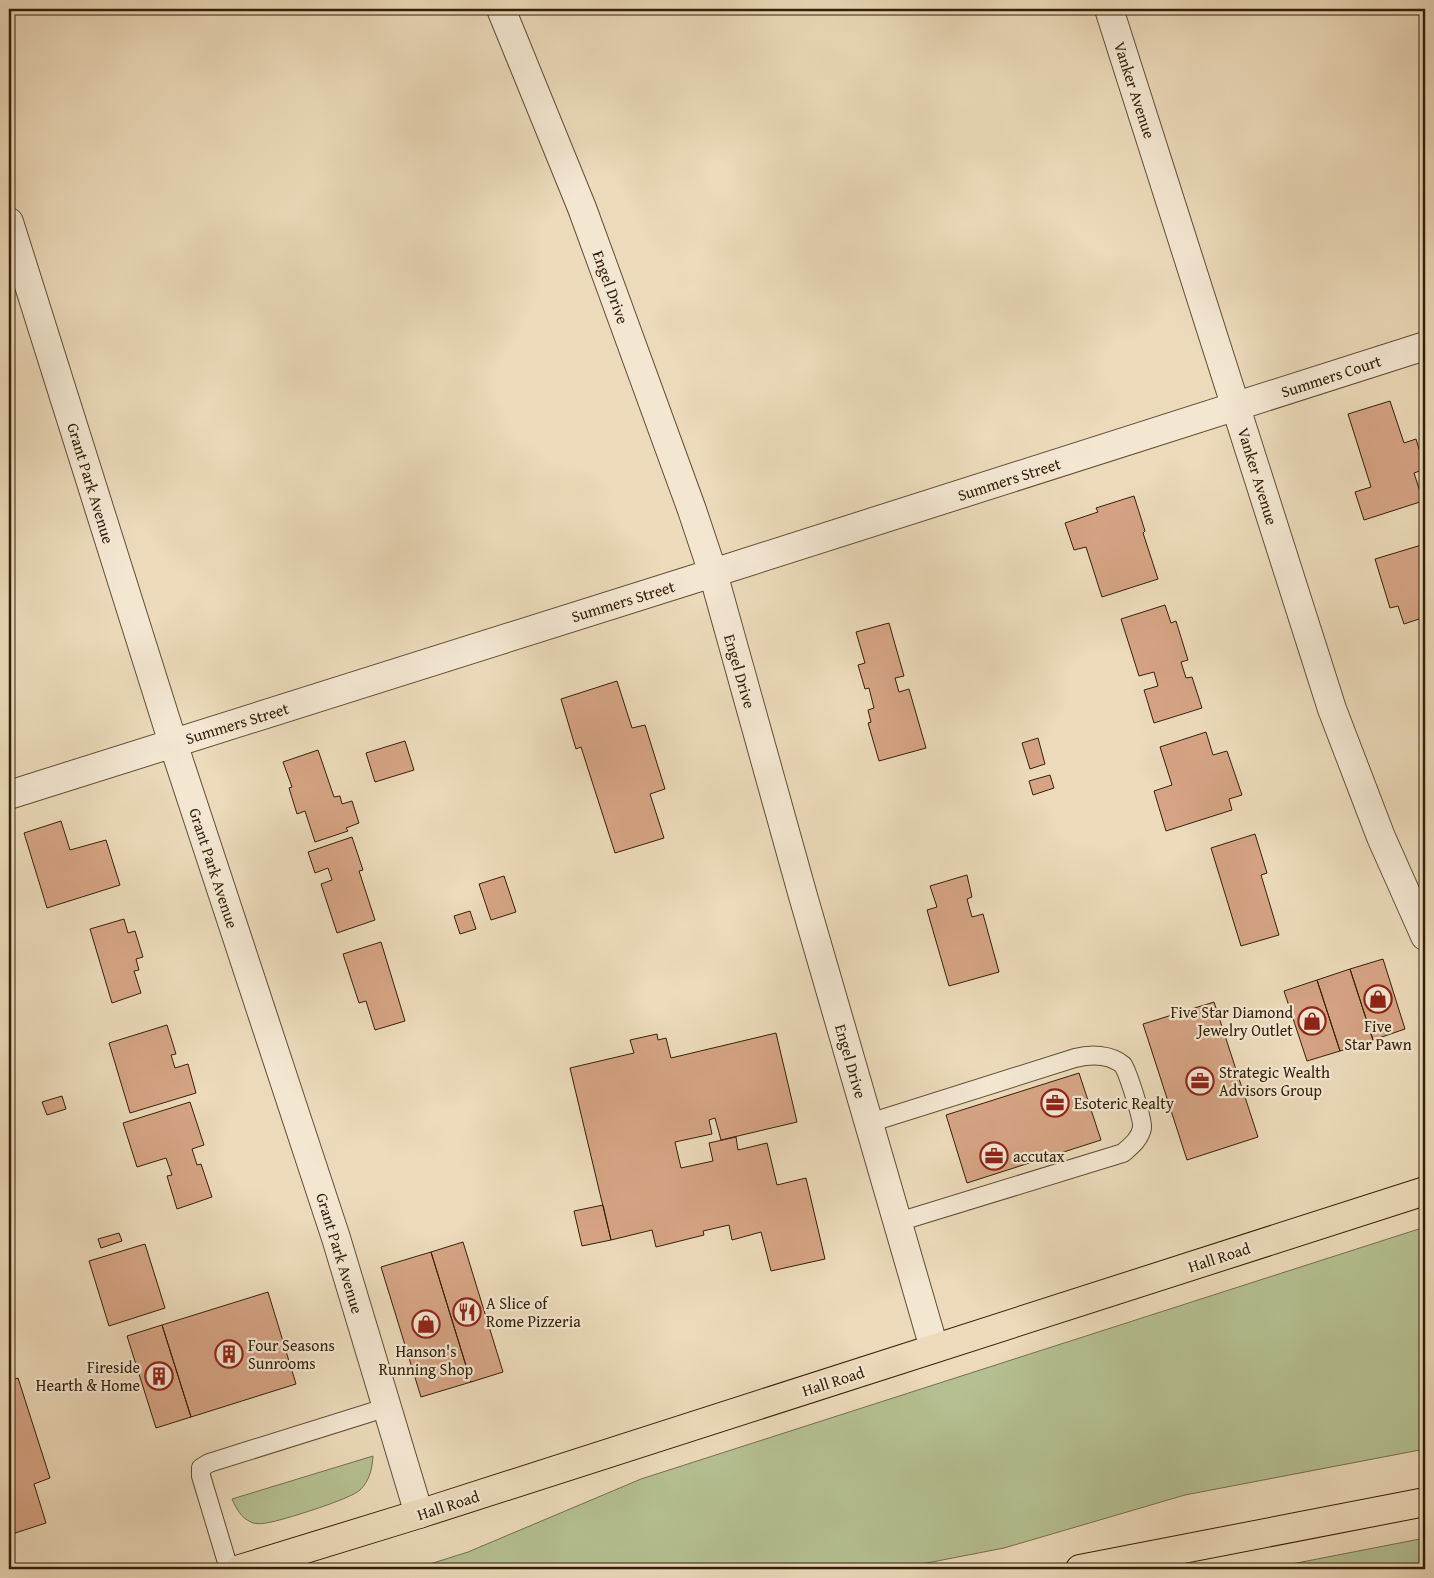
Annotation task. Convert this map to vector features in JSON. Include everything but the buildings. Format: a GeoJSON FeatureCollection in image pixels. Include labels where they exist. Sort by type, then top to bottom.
{"type":"FeatureCollection","features":[{"type":"Feature","properties":{"kind":"highway","name":"Hall Road"},"geometry":{"type":"LineString","coordinates":[[240,1569],[420,1514],[1425,1191]]}},
{"type":"Feature","properties":{"kind":"highway"},"geometry":{"type":"LineString","coordinates":[[1080,1569],[1126,1565],[1425,1502]]}},
{"type":"Feature","properties":{"kind":"street","name":"Engel Drive"},"geometry":{"type":"LineString","coordinates":[[501,9],[582,208],[713,573],[803,896],[934,1348]]}},
{"type":"Feature","properties":{"kind":"street","name":"Vanker Avenue"},"geometry":{"type":"LineString","coordinates":[[1109,9],[1332,709],[1381,837],[1425,936]]}},
{"type":"Feature","properties":{"kind":"street","name":"Grant Park Avenue"},"geometry":{"type":"LineString","coordinates":[[9,222],[173,743],[336,1238],[420,1514]]}},
{"type":"Feature","properties":{"kind":"street","name":"Summers Court"},"geometry":{"type":"LineString","coordinates":[[1237,406],[1425,346]]}},
{"type":"Feature","properties":{"kind":"street","name":"Summers Street"},"geometry":{"type":"LineString","coordinates":[[9,795],[1237,406]]}},
{"type":"Feature","properties":{"kind":"lane"},"geometry":{"type":"LineString","coordinates":[[869,1123],[1075,1058],[1094,1055],[1117,1060],[1126,1069],[1142,1130],[1135,1142],[1123,1153],[898,1222]]}},
{"type":"Feature","properties":{"kind":"lane"},"geometry":{"type":"LineString","coordinates":[[229,1569],[201,1476],[202,1468],[209,1463],[388,1407]]}},
{"type":"Feature","properties":{"kind":"green space"},"geometry":{"type":"Polygon","coordinates":[[[1425,1227],[1425,1449],[1185,1495],[1004,1548],[896,1569],[414,1569],[468,1552],[641,1479],[1425,1227]]]}},
{"type":"Feature","properties":{"kind":"green space"},"geometry":{"type":"Polygon","coordinates":[[[373,1456],[370,1474],[360,1490],[344,1499],[300,1514],[266,1523],[254,1523],[242,1515],[232,1499],[373,1456]]]}},
{"type":"Feature","properties":{"kind":"green space"},"geometry":{"type":"Polygon","coordinates":[[[1425,1538],[1425,1569],[1266,1569],[1425,1538]]]}},
{"type":"Feature","properties":{"kind":"place","name":"Five Star Pawn"},"geometry":{"type":"Point","coordinates":[1378,999]}},
{"type":"Feature","properties":{"kind":"place","name":"Five Star Diamond Jewelry Outlet"},"geometry":{"type":"Point","coordinates":[1312,1021]}},
{"type":"Feature","properties":{"kind":"place","name":"Strategic Wealth Advisors Group"},"geometry":{"type":"Point","coordinates":[1200,1081]}},
{"type":"Feature","properties":{"kind":"place","name":"Esoteric Realty"},"geometry":{"type":"Point","coordinates":[1055,1103]}},
{"type":"Feature","properties":{"kind":"place","name":"accutax"},"geometry":{"type":"Point","coordinates":[994,1156]}},
{"type":"Feature","properties":{"kind":"place","name":"A Slice of Rome Pizzeria"},"geometry":{"type":"Point","coordinates":[467,1312]}},
{"type":"Feature","properties":{"kind":"place","name":"Hanson's Running Shop"},"geometry":{"type":"Point","coordinates":[426,1324]}},
{"type":"Feature","properties":{"kind":"place","name":"Four Seasons Sunrooms"},"geometry":{"type":"Point","coordinates":[229,1354]}},
{"type":"Feature","properties":{"kind":"place","name":"Fireside Hearth & Home"},"geometry":{"type":"Point","coordinates":[159,1376]}}]}
